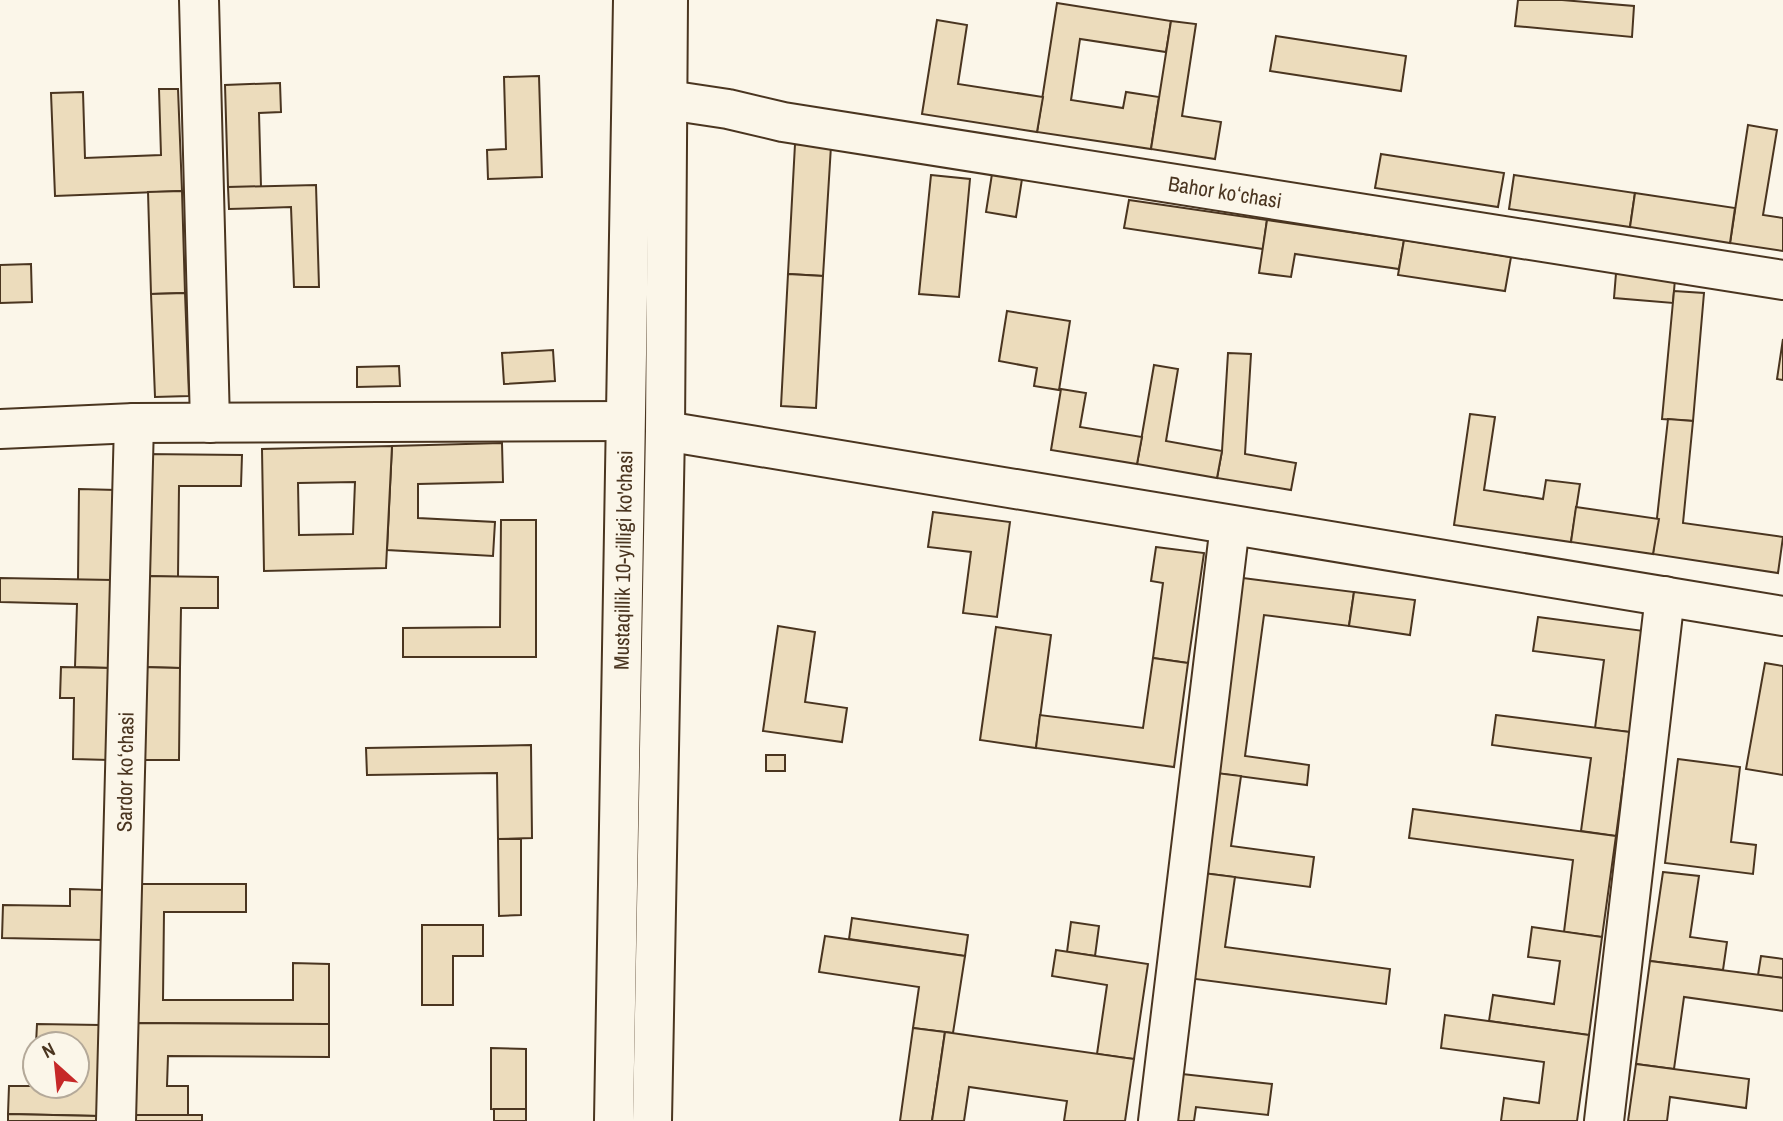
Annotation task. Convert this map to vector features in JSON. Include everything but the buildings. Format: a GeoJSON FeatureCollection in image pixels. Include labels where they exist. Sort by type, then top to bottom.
{"type":"FeatureCollection","features":[{"type":"Feature","properties":{"kind":"street"},"geometry":{"type":"LineString","coordinates":[[200,0],[210,423]]}},
{"type":"Feature","properties":{"kind":"street","name":"Mustaqillik 10-yilligi ko'chasi"},"geometry":{"type":"LineString","coordinates":[[614,1121],[633,0]]}},
{"type":"Feature","properties":{"kind":"street","name":"Mustaqillik 10-yilligi ko'chasi"},"geometry":{"type":"LineString","coordinates":[[652,1121],[665,431],[668,0]]}},
{"type":"Feature","properties":{"kind":"street","name":"Bahor koʻchasi"},"geometry":{"type":"LineString","coordinates":[[668,100],[729,109],[783,122],[1783,280]]}},
{"type":"Feature","properties":{"kind":"street"},"geometry":{"type":"LineString","coordinates":[[0,429],[134,423],[625,421]]}},
{"type":"Feature","properties":{"kind":"street","name":"Sardor koʻchasi"},"geometry":{"type":"LineString","coordinates":[[116,1121],[134,423]]}},
{"type":"Feature","properties":{"kind":"street"},"geometry":{"type":"LineString","coordinates":[[665,431],[1783,616]]}},
{"type":"Feature","properties":{"kind":"street"},"geometry":{"type":"LineString","coordinates":[[1158,1121],[1230,525]]}},
{"type":"Feature","properties":{"kind":"street"},"geometry":{"type":"LineString","coordinates":[[1604,1121],[1665,596]]}}]}
